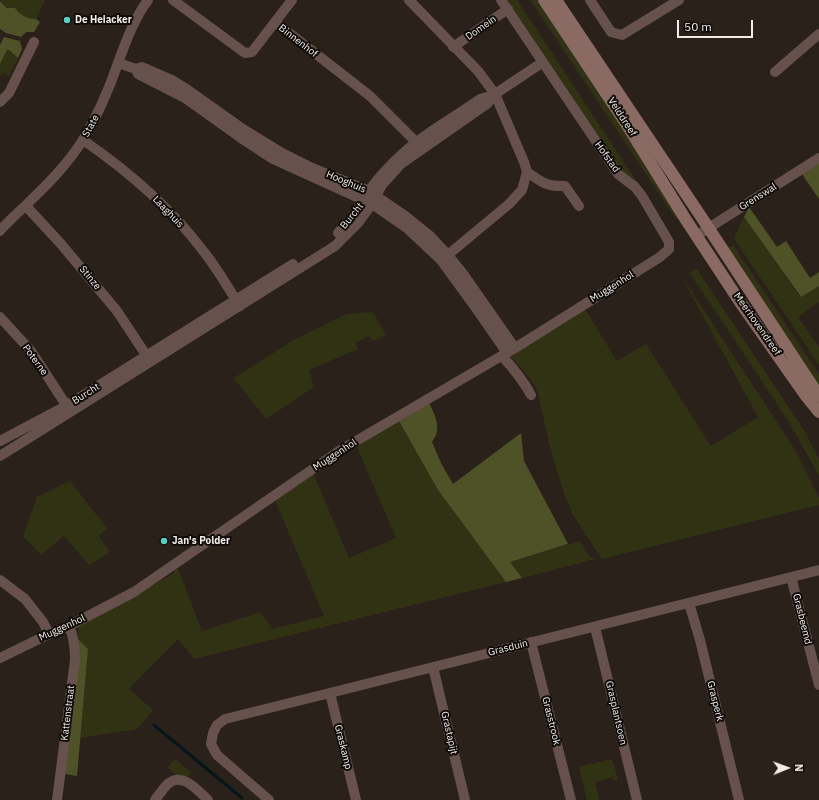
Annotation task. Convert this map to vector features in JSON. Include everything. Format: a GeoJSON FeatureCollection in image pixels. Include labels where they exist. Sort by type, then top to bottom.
{"type":"FeatureCollection","features":[{"type":"Feature","properties":{"kind":"main road","name":"Velddreef"},"geometry":{"type":"LineString","coordinates":[[544,0],[627,125],[696,236]]}},
{"type":"Feature","properties":{"kind":"main road","name":"Velddreef"},"geometry":{"type":"LineString","coordinates":[[556,0],[709,228]]}},
{"type":"Feature","properties":{"kind":"main road","name":"Meerhovendreef"},"geometry":{"type":"LineString","coordinates":[[709,228],[819,396]]}},
{"type":"Feature","properties":{"kind":"main road","name":"Meerhovendreef"},"geometry":{"type":"LineString","coordinates":[[696,236],[740,302],[819,412]]}},
{"type":"Feature","properties":{"kind":"street","name":"State"},"geometry":{"type":"LineString","coordinates":[[0,231],[8,220],[26,206],[70,159],[83,140],[97,116],[125,42],[134,23],[148,0]]}},
{"type":"Feature","properties":{"kind":"street","name":"Binnenhof"},"geometry":{"type":"LineString","coordinates":[[173,0],[245,53],[252,52],[275,22],[370,96],[419,145]]}},
{"type":"Feature","properties":{"kind":"street"},"geometry":{"type":"LineString","coordinates":[[275,22],[292,0]]}},
{"type":"Feature","properties":{"kind":"street","name":"Domein"},"geometry":{"type":"LineString","coordinates":[[409,0],[453,47],[478,71],[495,94]]}},
{"type":"Feature","properties":{"kind":"street"},"geometry":{"type":"LineString","coordinates":[[501,0],[543,62]]}},
{"type":"Feature","properties":{"kind":"street"},"geometry":{"type":"LineString","coordinates":[[590,0],[612,32],[622,35],[680,0]]}},
{"type":"Feature","properties":{"kind":"street","name":"Domein"},"geometry":{"type":"LineString","coordinates":[[453,47],[508,9]]}},
{"type":"Feature","properties":{"kind":"street"},"geometry":{"type":"LineString","coordinates":[[775,72],[819,34]]}},
{"type":"Feature","properties":{"kind":"street"},"geometry":{"type":"LineString","coordinates":[[0,102],[9,93],[34,42]]}},
{"type":"Feature","properties":{"kind":"street","name":"Burcht"},"geometry":{"type":"LineString","coordinates":[[0,456],[68,409],[238,303],[328,242],[346,225],[370,198],[390,166],[402,153],[419,145],[480,99],[495,94],[543,62]]}},
{"type":"Feature","properties":{"kind":"street","name":"Hofstad"},"geometry":{"type":"LineString","coordinates":[[543,62],[618,174],[642,196],[669,242],[669,250]]}},
{"type":"Feature","properties":{"kind":"street","name":"Hooghuis"},"geometry":{"type":"LineString","coordinates":[[118,63],[136,69],[138,74],[185,98],[273,159],[317,180],[370,198],[444,257],[473,304],[508,352],[517,372],[531,395]]}},
{"type":"Feature","properties":{"kind":"street"},"geometry":{"type":"LineString","coordinates":[[444,257],[509,204],[522,190],[527,172],[495,94]]}},
{"type":"Feature","properties":{"kind":"street","name":"Laaghuis"},"geometry":{"type":"LineString","coordinates":[[83,140],[128,174],[167,209],[205,252],[238,303]]}},
{"type":"Feature","properties":{"kind":"street","name":"Grenswal"},"geometry":{"type":"LineString","coordinates":[[696,236],[819,158]]}},
{"type":"Feature","properties":{"kind":"street"},"geometry":{"type":"LineString","coordinates":[[527,172],[547,185],[555,187],[565,186],[579,206]]}},
{"type":"Feature","properties":{"kind":"street","name":"Stinze"},"geometry":{"type":"LineString","coordinates":[[26,206],[61,244],[117,311],[149,359]]}},
{"type":"Feature","properties":{"kind":"street","name":"Muggenhol"},"geometry":{"type":"LineString","coordinates":[[0,658],[69,626],[134,592],[339,451],[508,352],[669,250]]}},
{"type":"Feature","properties":{"kind":"street","name":"Poterne"},"geometry":{"type":"LineString","coordinates":[[0,317],[31,351],[68,409]]}},
{"type":"Feature","properties":{"kind":"street","name":"Burcht"},"geometry":{"type":"LineString","coordinates":[[0,441],[68,409]]}},
{"type":"Feature","properties":{"kind":"street","name":"Grasduin"},"geometry":{"type":"LineString","coordinates":[[267,799],[216,755],[211,744],[213,734],[217,725],[225,718],[819,570]]}},
{"type":"Feature","properties":{"kind":"street","name":"Grasbeemd"},"geometry":{"type":"LineString","coordinates":[[791,577],[819,685]]}},
{"type":"Feature","properties":{"kind":"street"},"geometry":{"type":"LineString","coordinates":[[0,580],[25,599],[43,622],[49,634]]}},
{"type":"Feature","properties":{"kind":"street","name":"Grasperk"},"geometry":{"type":"LineString","coordinates":[[689,603],[700,640],[739,800]]}},
{"type":"Feature","properties":{"kind":"street","name":"Kattenstraat"},"geometry":{"type":"LineString","coordinates":[[57,800],[75,660],[75,646],[69,626]]}},
{"type":"Feature","properties":{"kind":"street","name":"Grasplantsoen"},"geometry":{"type":"LineString","coordinates":[[595,626],[637,800]]}},
{"type":"Feature","properties":{"kind":"street","name":"Grasstrook"},"geometry":{"type":"LineString","coordinates":[[532,642],[572,800]]}},
{"type":"Feature","properties":{"kind":"street","name":"Grastapijt"},"geometry":{"type":"LineString","coordinates":[[433,666],[465,800]]}},
{"type":"Feature","properties":{"kind":"street","name":"Graskamp"},"geometry":{"type":"LineString","coordinates":[[330,693],[356,800]]}},
{"type":"Feature","properties":{"kind":"street"},"geometry":{"type":"LineString","coordinates":[[155,800],[169,783],[178,779],[188,782],[208,800]]}},
{"type":"Feature","properties":{"kind":"shaded area"},"geometry":{"type":"Polygon","coordinates":[[[0,0],[45,0],[36,19],[24,16],[15,8],[8,8],[0,0]]]}},
{"type":"Feature","properties":{"kind":"shaded area"},"geometry":{"type":"Polygon","coordinates":[[[506,0],[517,0],[641,188],[621,171],[506,0]]]}},
{"type":"Feature","properties":{"kind":"shaded area"},"geometry":{"type":"Polygon","coordinates":[[[530,0],[541,0],[680,216],[676,219],[530,0]]]}},
{"type":"Feature","properties":{"kind":"shaded area"},"geometry":{"type":"Polygon","coordinates":[[[7,50],[18,58],[9,76],[3,73],[0,77],[0,64],[7,50]]]}},
{"type":"Feature","properties":{"kind":"shaded area"},"geometry":{"type":"Polygon","coordinates":[[[744,217],[800,297],[819,286],[819,302],[798,317],[819,347],[819,365],[735,240],[735,235],[744,217]]]}},
{"type":"Feature","properties":{"kind":"shaded area"},"geometry":{"type":"Polygon","coordinates":[[[733,245],[819,374],[819,387],[726,249],[733,245]]]}},
{"type":"Feature","properties":{"kind":"shaded area"},"geometry":{"type":"Polygon","coordinates":[[[697,269],[805,432],[819,459],[819,476],[789,422],[690,273],[697,269]]]}},
{"type":"Feature","properties":{"kind":"shaded area"},"geometry":{"type":"Polygon","coordinates":[[[679,272],[797,453],[819,498],[819,505],[602,559],[573,515],[564,494],[548,440],[538,391],[529,377],[510,356],[585,309],[617,361],[646,344],[711,446],[758,417],[679,272]]]}},
{"type":"Feature","properties":{"kind":"shaded area"},"geometry":{"type":"Polygon","coordinates":[[[373,312],[386,335],[373,341],[369,336],[355,343],[358,349],[309,370],[314,387],[266,419],[234,378],[292,341],[347,314],[373,312]]]}},
{"type":"Feature","properties":{"kind":"shaded area"},"geometry":{"type":"Polygon","coordinates":[[[399,421],[438,490],[506,582],[194,659],[178,639],[129,689],[153,710],[137,729],[80,738],[88,649],[78,639],[78,627],[174,573],[174,570],[178,568],[202,631],[261,612],[272,629],[324,616],[275,500],[313,473],[349,558],[396,538],[356,445],[399,421]]]}},
{"type":"Feature","properties":{"kind":"shaded area"},"geometry":{"type":"Polygon","coordinates":[[[70,481],[107,528],[99,536],[110,552],[89,565],[64,536],[41,555],[23,536],[37,497],[70,481]]]}},
{"type":"Feature","properties":{"kind":"shaded area"},"geometry":{"type":"Polygon","coordinates":[[[580,541],[589,556],[595,559],[522,578],[510,562],[580,541]]]}},
{"type":"Feature","properties":{"kind":"shaded area"},"geometry":{"type":"Polygon","coordinates":[[[612,759],[618,780],[614,781],[613,777],[595,782],[599,800],[587,800],[579,767],[612,759]]]}},
{"type":"Feature","properties":{"kind":"shaded area"},"geometry":{"type":"Polygon","coordinates":[[[176,760],[191,772],[187,777],[176,775],[168,768],[173,761],[176,760]]]}},
{"type":"Feature","properties":{"kind":"green space"},"geometry":{"type":"Polygon","coordinates":[[[0,1],[7,8],[15,8],[24,16],[36,19],[40,22],[34,32],[26,32],[21,37],[6,33],[0,29],[0,1]]]}},
{"type":"Feature","properties":{"kind":"green space"},"geometry":{"type":"Polygon","coordinates":[[[4,37],[20,41],[22,49],[18,58],[7,50],[0,64],[0,45],[4,37]]]}},
{"type":"Feature","properties":{"kind":"green space"},"geometry":{"type":"Polygon","coordinates":[[[819,163],[819,199],[802,174],[819,163]]]}},
{"type":"Feature","properties":{"kind":"green space"},"geometry":{"type":"Polygon","coordinates":[[[749,207],[777,247],[786,241],[810,278],[819,272],[819,286],[801,297],[744,217],[749,207]]]}},
{"type":"Feature","properties":{"kind":"green space"},"geometry":{"type":"Polygon","coordinates":[[[429,403],[437,423],[437,432],[432,442],[441,463],[453,484],[521,433],[524,461],[568,544],[510,562],[522,578],[506,582],[438,490],[399,421],[429,403]]]}},
{"type":"Feature","properties":{"kind":"green space"},"geometry":{"type":"Polygon","coordinates":[[[78,639],[88,649],[77,776],[65,774],[78,639]]]}},
{"type":"Feature","properties":{"kind":"waterway"},"geometry":{"type":"LineString","coordinates":[[154,725],[242,798]]}},
{"type":"Feature","properties":{"kind":"place","name":"De Heiacker"},"geometry":{"type":"Point","coordinates":[67,20]}},
{"type":"Feature","properties":{"kind":"place","name":"Jan's Polder"},"geometry":{"type":"Point","coordinates":[164,541]}}]}
